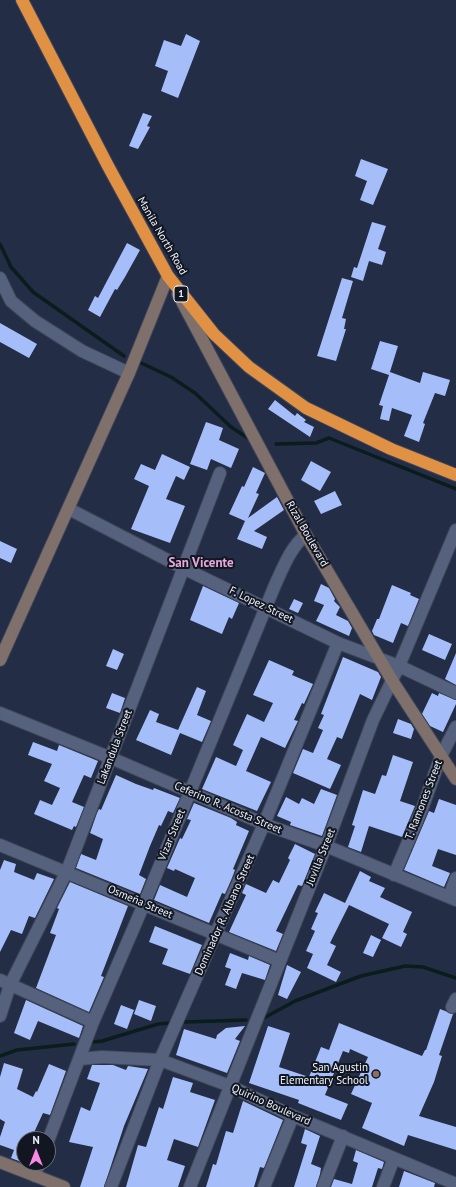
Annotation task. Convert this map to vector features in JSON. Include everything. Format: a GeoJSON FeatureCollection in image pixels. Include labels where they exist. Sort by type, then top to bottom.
{"type":"FeatureCollection","features":[{"type":"Feature","properties":{"kind":"highway","name":"Manila North Road"},"geometry":{"type":"LineString","coordinates":[[22,0],[108,166],[170,279],[214,334],[249,367],[306,408],[391,449],[456,475]]}},
{"type":"Feature","properties":{"kind":"main road"},"geometry":{"type":"LineString","coordinates":[[0,660],[69,509],[170,279]]}},
{"type":"Feature","properties":{"kind":"main road","name":"Rizal Boulevard"},"geometry":{"type":"LineString","coordinates":[[170,279],[306,535],[382,661],[393,682],[456,779]]}},
{"type":"Feature","properties":{"kind":"main road"},"geometry":{"type":"LineString","coordinates":[[0,1162],[64,1187]]}},
{"type":"Feature","properties":{"kind":"street"},"geometry":{"type":"LineString","coordinates":[[0,278],[10,302],[35,321],[82,351],[129,373]]}},
{"type":"Feature","properties":{"kind":"street","name":"Lakandula Street"},"geometry":{"type":"LineString","coordinates":[[0,1016],[5,982],[67,871],[220,473]]}},
{"type":"Feature","properties":{"kind":"street","name":"F. Lopez Street"},"geometry":{"type":"LineString","coordinates":[[69,509],[183,568],[267,607],[338,643],[382,661],[400,666],[456,693]]}},
{"type":"Feature","properties":{"kind":"street","name":"Juvilla Street"},"geometry":{"type":"LineString","coordinates":[[190,1187],[326,846],[372,720],[393,682],[456,530]]}},
{"type":"Feature","properties":{"kind":"street","name":"Vizar Street"},"geometry":{"type":"LineString","coordinates":[[52,1131],[93,1022],[144,904],[286,561],[300,540],[306,535]]}},
{"type":"Feature","properties":{"kind":"street","name":"Dominador R. Albano Street"},"geometry":{"type":"LineString","coordinates":[[111,1187],[160,1060],[264,824],[338,643]]}},
{"type":"Feature","properties":{"kind":"street","name":"Ceferino R. Acosta Street"},"geometry":{"type":"LineString","coordinates":[[0,713],[111,758],[264,824],[326,846],[452,898]]}},
{"type":"Feature","properties":{"kind":"street","name":"T. Ramones Street"},"geometry":{"type":"LineString","coordinates":[[394,874],[422,810],[441,756],[456,727]]}},
{"type":"Feature","properties":{"kind":"street","name":"Osmeña Street"},"geometry":{"type":"LineString","coordinates":[[0,845],[67,871],[280,961]]}},
{"type":"Feature","properties":{"kind":"street"},"geometry":{"type":"LineString","coordinates":[[452,898],[456,878]]}},
{"type":"Feature","properties":{"kind":"street"},"geometry":{"type":"LineString","coordinates":[[5,982],[93,1022]]}},
{"type":"Feature","properties":{"kind":"street","name":"Quirino Boulevard"},"geometry":{"type":"LineString","coordinates":[[80,1059],[102,1057],[160,1060],[230,1086],[293,1116],[394,1158],[450,1184]]}},
{"type":"Feature","properties":{"kind":"street"},"geometry":{"type":"LineString","coordinates":[[264,1187],[293,1116]]}},
{"type":"Feature","properties":{"kind":"street"},"geometry":{"type":"LineString","coordinates":[[323,1187],[343,1136]]}},
{"type":"Feature","properties":{"kind":"street"},"geometry":{"type":"LineString","coordinates":[[383,1187],[394,1158]]}},
{"type":"Feature","properties":{"kind":"street"},"geometry":{"type":"LineString","coordinates":[[35,1176],[37,1171]]}},
{"type":"Feature","properties":{"kind":"building"},"geometry":{"type":"Polygon","coordinates":[[[186,34],[200,41],[178,98],[161,91],[168,71],[155,66],[164,40],[181,46],[186,34]]]}},
{"type":"Feature","properties":{"kind":"building"},"geometry":{"type":"Polygon","coordinates":[[[143,113],[152,116],[147,126],[150,127],[138,149],[129,146],[143,113]]]}},
{"type":"Feature","properties":{"kind":"building"},"geometry":{"type":"Polygon","coordinates":[[[361,159],[388,169],[373,205],[360,200],[367,181],[355,176],[361,159]]]}},
{"type":"Feature","properties":{"kind":"building"},"geometry":{"type":"Polygon","coordinates":[[[372,222],[386,226],[378,249],[386,252],[382,265],[369,261],[363,281],[351,277],[354,267],[357,268],[372,222]]]}},
{"type":"Feature","properties":{"kind":"building"},"geometry":{"type":"Polygon","coordinates":[[[127,243],[140,250],[117,290],[115,289],[100,317],[88,310],[95,296],[98,298],[127,243]]]}},
{"type":"Feature","properties":{"kind":"building"},"geometry":{"type":"Polygon","coordinates":[[[342,278],[353,281],[342,318],[346,319],[344,329],[346,329],[336,361],[317,356],[342,278]]]}},
{"type":"Feature","properties":{"kind":"building"},"geometry":{"type":"Polygon","coordinates":[[[0,323],[37,344],[29,358],[0,342],[0,323]]]}},
{"type":"Feature","properties":{"kind":"building"},"geometry":{"type":"Polygon","coordinates":[[[380,341],[398,346],[389,375],[371,369],[380,341]]]}},
{"type":"Feature","properties":{"kind":"building"},"geometry":{"type":"Polygon","coordinates":[[[390,372],[420,383],[423,372],[450,380],[445,396],[435,393],[423,423],[425,424],[419,442],[404,436],[412,415],[392,408],[389,421],[380,419],[383,406],[379,405],[390,372]]]}},
{"type":"Feature","properties":{"kind":"building"},"geometry":{"type":"Polygon","coordinates":[[[275,400],[295,416],[297,413],[306,420],[304,422],[314,427],[310,437],[268,409],[275,400]]]}},
{"type":"Feature","properties":{"kind":"building"},"geometry":{"type":"Polygon","coordinates":[[[206,422],[223,428],[219,440],[239,449],[231,468],[211,459],[207,470],[190,464],[206,422]]]}},
{"type":"Feature","properties":{"kind":"building"},"geometry":{"type":"Polygon","coordinates":[[[162,454],[190,467],[184,480],[176,476],[166,499],[185,506],[170,543],[131,529],[149,486],[134,479],[141,464],[155,470],[162,454]]]}},
{"type":"Feature","properties":{"kind":"building"},"geometry":{"type":"Polygon","coordinates":[[[311,461],[331,472],[320,491],[301,480],[311,461]]]}},
{"type":"Feature","properties":{"kind":"building"},"geometry":{"type":"Polygon","coordinates":[[[253,467],[265,473],[256,493],[259,494],[248,518],[277,497],[284,510],[254,531],[267,537],[262,549],[237,539],[245,521],[229,514],[253,467]]]}},
{"type":"Feature","properties":{"kind":"building"},"geometry":{"type":"Polygon","coordinates":[[[335,491],[342,505],[321,514],[314,501],[335,491]]]}},
{"type":"Feature","properties":{"kind":"building"},"geometry":{"type":"Polygon","coordinates":[[[0,541],[17,549],[11,563],[0,558],[0,541]]]}},
{"type":"Feature","properties":{"kind":"building"},"geometry":{"type":"Polygon","coordinates":[[[321,584],[329,588],[335,599],[334,601],[340,607],[336,615],[348,621],[352,628],[349,636],[316,621],[324,605],[314,601],[321,584]]]}},
{"type":"Feature","properties":{"kind":"building"},"geometry":{"type":"Polygon","coordinates":[[[392,585],[411,593],[410,595],[419,599],[408,626],[401,623],[393,643],[374,635],[372,631],[377,619],[379,619],[392,585]]]}},
{"type":"Feature","properties":{"kind":"building"},"geometry":{"type":"Polygon","coordinates":[[[203,586],[239,603],[232,619],[229,617],[222,634],[190,620],[203,586]]]}},
{"type":"Feature","properties":{"kind":"building"},"geometry":{"type":"Polygon","coordinates":[[[294,599],[303,603],[298,613],[289,609],[294,599]]]}},
{"type":"Feature","properties":{"kind":"building"},"geometry":{"type":"Polygon","coordinates":[[[429,634],[452,644],[445,660],[422,650],[429,634]]]}},
{"type":"Feature","properties":{"kind":"building"},"geometry":{"type":"Polygon","coordinates":[[[113,649],[124,654],[117,670],[106,666],[113,649]]]}},
{"type":"Feature","properties":{"kind":"building"},"geometry":{"type":"Polygon","coordinates":[[[456,653],[456,685],[445,679],[456,653]]]}},
{"type":"Feature","properties":{"kind":"building"},"geometry":{"type":"Polygon","coordinates":[[[343,657],[378,672],[381,677],[372,700],[360,694],[342,739],[337,737],[327,759],[341,765],[330,789],[293,773],[303,749],[313,753],[323,730],[318,728],[324,715],[321,714],[343,657]]]}},
{"type":"Feature","properties":{"kind":"building"},"geometry":{"type":"Polygon","coordinates":[[[269,660],[294,671],[292,675],[313,684],[304,704],[302,703],[294,720],[298,721],[285,748],[261,737],[246,771],[271,782],[257,811],[202,789],[216,757],[236,766],[243,750],[233,745],[247,714],[264,722],[273,703],[253,695],[269,660]]]}},
{"type":"Feature","properties":{"kind":"building"},"geometry":{"type":"Polygon","coordinates":[[[197,687],[206,691],[197,715],[211,721],[202,742],[180,733],[171,755],[136,740],[150,710],[159,714],[156,722],[178,730],[197,687]]]}},
{"type":"Feature","properties":{"kind":"building"},"geometry":{"type":"Polygon","coordinates":[[[112,693],[125,698],[120,713],[106,708],[112,693]]]}},
{"type":"Feature","properties":{"kind":"building"},"geometry":{"type":"Polygon","coordinates":[[[432,693],[438,696],[439,693],[456,700],[456,704],[443,732],[430,726],[422,714],[432,693]]]}},
{"type":"Feature","properties":{"kind":"building"},"geometry":{"type":"Polygon","coordinates":[[[398,719],[411,724],[414,729],[411,739],[393,733],[398,719]]]}},
{"type":"Feature","properties":{"kind":"building"},"geometry":{"type":"Polygon","coordinates":[[[33,742],[57,751],[59,745],[98,761],[91,778],[84,775],[72,802],[84,807],[76,827],[74,826],[72,830],[34,814],[40,800],[52,805],[60,788],[44,781],[52,764],[28,755],[33,742]]]}},
{"type":"Feature","properties":{"kind":"building"},"geometry":{"type":"Polygon","coordinates":[[[393,755],[413,762],[400,801],[415,806],[402,837],[369,826],[361,852],[348,847],[355,826],[352,825],[363,790],[375,794],[382,775],[386,776],[393,755]]]}},
{"type":"Feature","properties":{"kind":"building"},"geometry":{"type":"Polygon","coordinates":[[[116,775],[136,784],[153,790],[154,788],[180,798],[173,813],[168,811],[161,826],[159,825],[150,846],[139,875],[146,879],[140,894],[76,868],[81,854],[96,860],[103,839],[90,833],[97,813],[99,809],[101,810],[116,775]]]}},
{"type":"Feature","properties":{"kind":"building"},"geometry":{"type":"Polygon","coordinates":[[[321,789],[337,795],[322,836],[290,825],[291,822],[277,816],[286,797],[299,804],[302,798],[314,804],[321,789]]]}},
{"type":"Feature","properties":{"kind":"building"},"geometry":{"type":"Polygon","coordinates":[[[439,799],[456,805],[456,855],[438,849],[432,866],[450,873],[444,887],[404,870],[429,811],[434,813],[439,799]]]}},
{"type":"Feature","properties":{"kind":"building"},"geometry":{"type":"Polygon","coordinates":[[[194,803],[231,818],[237,822],[236,825],[249,831],[233,869],[235,870],[232,878],[225,894],[222,893],[209,923],[154,900],[160,885],[187,897],[195,878],[175,869],[174,871],[167,868],[180,838],[182,839],[191,820],[187,819],[194,803]]]}},
{"type":"Feature","properties":{"kind":"building"},"geometry":{"type":"Polygon","coordinates":[[[295,844],[315,854],[302,886],[298,885],[276,931],[283,934],[276,951],[229,932],[246,895],[242,893],[246,884],[266,893],[273,880],[279,883],[290,860],[288,858],[295,844]]]}},
{"type":"Feature","properties":{"kind":"building"},"geometry":{"type":"Polygon","coordinates":[[[4,860],[16,864],[14,872],[34,880],[37,873],[54,879],[35,918],[29,916],[22,934],[11,930],[0,952],[0,870],[4,860]]]}},
{"type":"Feature","properties":{"kind":"building"},"geometry":{"type":"Polygon","coordinates":[[[360,871],[371,877],[369,881],[385,888],[380,897],[412,912],[403,932],[407,934],[401,947],[382,938],[389,924],[349,905],[330,943],[336,946],[327,965],[341,972],[336,982],[307,968],[313,954],[306,951],[315,931],[311,929],[318,913],[315,912],[324,893],[345,903],[360,871]]]}},
{"type":"Feature","properties":{"kind":"building"},"geometry":{"type":"Polygon","coordinates":[[[70,882],[128,906],[101,976],[104,977],[89,1012],[36,988],[56,935],[50,933],[59,909],[57,908],[70,882]]]}},
{"type":"Feature","properties":{"kind":"building"},"geometry":{"type":"Polygon","coordinates":[[[155,926],[202,945],[190,974],[162,964],[168,949],[149,942],[155,926]]]}},
{"type":"Feature","properties":{"kind":"building"},"geometry":{"type":"Polygon","coordinates":[[[371,935],[381,940],[373,957],[363,953],[371,935]]]}},
{"type":"Feature","properties":{"kind":"building"},"geometry":{"type":"Polygon","coordinates":[[[230,953],[248,960],[249,956],[270,965],[265,980],[242,973],[236,989],[225,985],[231,969],[225,967],[230,953]]]}},
{"type":"Feature","properties":{"kind":"building"},"geometry":{"type":"Polygon","coordinates":[[[287,965],[301,972],[287,999],[278,995],[287,965]]]}},
{"type":"Feature","properties":{"kind":"building"},"geometry":{"type":"Polygon","coordinates":[[[26,1000],[83,1026],[79,1038],[38,1021],[30,1040],[14,1033],[26,1000]]]}},
{"type":"Feature","properties":{"kind":"building"},"geometry":{"type":"Polygon","coordinates":[[[139,1000],[156,1006],[151,1021],[134,1014],[139,1000]]]}},
{"type":"Feature","properties":{"kind":"building"},"geometry":{"type":"Polygon","coordinates":[[[121,1005],[134,1010],[127,1029],[114,1024],[121,1005]]]}},
{"type":"Feature","properties":{"kind":"building"},"geometry":{"type":"Polygon","coordinates":[[[440,1009],[453,1014],[439,1055],[442,1056],[434,1082],[419,1116],[456,1127],[456,1150],[408,1135],[404,1146],[362,1128],[372,1103],[351,1094],[368,1057],[350,1049],[349,1053],[343,1051],[325,1095],[348,1104],[341,1120],[298,1103],[299,1100],[249,1083],[268,1026],[290,1033],[279,1067],[309,1077],[321,1047],[329,1050],[339,1023],[422,1056],[426,1050],[440,1009]]]}},
{"type":"Feature","properties":{"kind":"building"},"geometry":{"type":"Polygon","coordinates":[[[245,1026],[235,1039],[240,1041],[227,1073],[176,1055],[184,1029],[216,1039],[217,1035],[226,1028],[245,1026]]]}},
{"type":"Feature","properties":{"kind":"building"},"geometry":{"type":"Polygon","coordinates":[[[4,1063],[23,1069],[17,1089],[33,1097],[36,1091],[37,1092],[49,1064],[66,1071],[50,1115],[43,1113],[35,1131],[16,1131],[16,1160],[11,1158],[14,1150],[0,1145],[0,1137],[5,1122],[0,1119],[0,1077],[4,1063]]]}},
{"type":"Feature","properties":{"kind":"building"},"geometry":{"type":"Polygon","coordinates":[[[92,1065],[113,1065],[126,1070],[128,1066],[148,1069],[124,1126],[104,1187],[80,1187],[93,1147],[69,1142],[81,1107],[90,1111],[100,1083],[87,1079],[92,1065]]]}},
{"type":"Feature","properties":{"kind":"building"},"geometry":{"type":"Polygon","coordinates":[[[173,1077],[193,1083],[190,1092],[215,1100],[198,1147],[174,1139],[167,1160],[185,1166],[178,1187],[126,1187],[138,1145],[146,1147],[159,1107],[163,1109],[173,1077]]]}},
{"type":"Feature","properties":{"kind":"building"},"geometry":{"type":"Polygon","coordinates":[[[243,1101],[283,1120],[264,1168],[260,1167],[254,1187],[206,1187],[213,1164],[216,1165],[226,1131],[233,1133],[243,1101]]]}},
{"type":"Feature","properties":{"kind":"building"},"geometry":{"type":"Polygon","coordinates":[[[305,1129],[320,1136],[311,1164],[321,1168],[320,1174],[316,1187],[294,1187],[307,1145],[301,1143],[305,1129]]]}},
{"type":"Feature","properties":{"kind":"building"},"geometry":{"type":"Polygon","coordinates":[[[356,1150],[384,1162],[382,1169],[378,1168],[372,1187],[331,1187],[334,1179],[352,1184],[358,1163],[353,1161],[356,1150]]]}},
{"type":"Feature","properties":{"kind":"building"},"geometry":{"type":"Polygon","coordinates":[[[404,1171],[435,1183],[434,1187],[399,1187],[404,1171]]]}},
{"type":"Feature","properties":{"kind":"waterway"},"geometry":{"type":"LineString","coordinates":[[0,244],[11,267],[33,292],[124,356]]}},
{"type":"Feature","properties":{"kind":"waterway"},"geometry":{"type":"LineString","coordinates":[[137,361],[171,377],[195,393],[231,427],[251,440]]}},
{"type":"Feature","properties":{"kind":"waterway"},"geometry":{"type":"LineString","coordinates":[[276,444],[316,443],[329,438],[456,489]]}},
{"type":"Feature","properties":{"kind":"waterway"},"geometry":{"type":"LineString","coordinates":[[262,1019],[295,1001],[361,976],[405,966],[423,967],[456,978]]}},
{"type":"Feature","properties":{"kind":"waterway"},"geometry":{"type":"LineString","coordinates":[[185,1022],[246,1020]]}},
{"type":"Feature","properties":{"kind":"waterway"},"geometry":{"type":"LineString","coordinates":[[93,1042],[102,1041],[158,1024],[170,1023]]}},
{"type":"Feature","properties":{"kind":"waterway"},"geometry":{"type":"LineString","coordinates":[[0,1056],[17,1050],[74,1044]]}},
{"type":"Feature","properties":{"kind":"place","name":"San Agustin Elementary School"},"geometry":{"type":"Point","coordinates":[376,1074]}},
{"type":"Feature","properties":{"kind":"district","name":"San Vicente"},"geometry":{"type":"Point","coordinates":[201,563]}}]}
